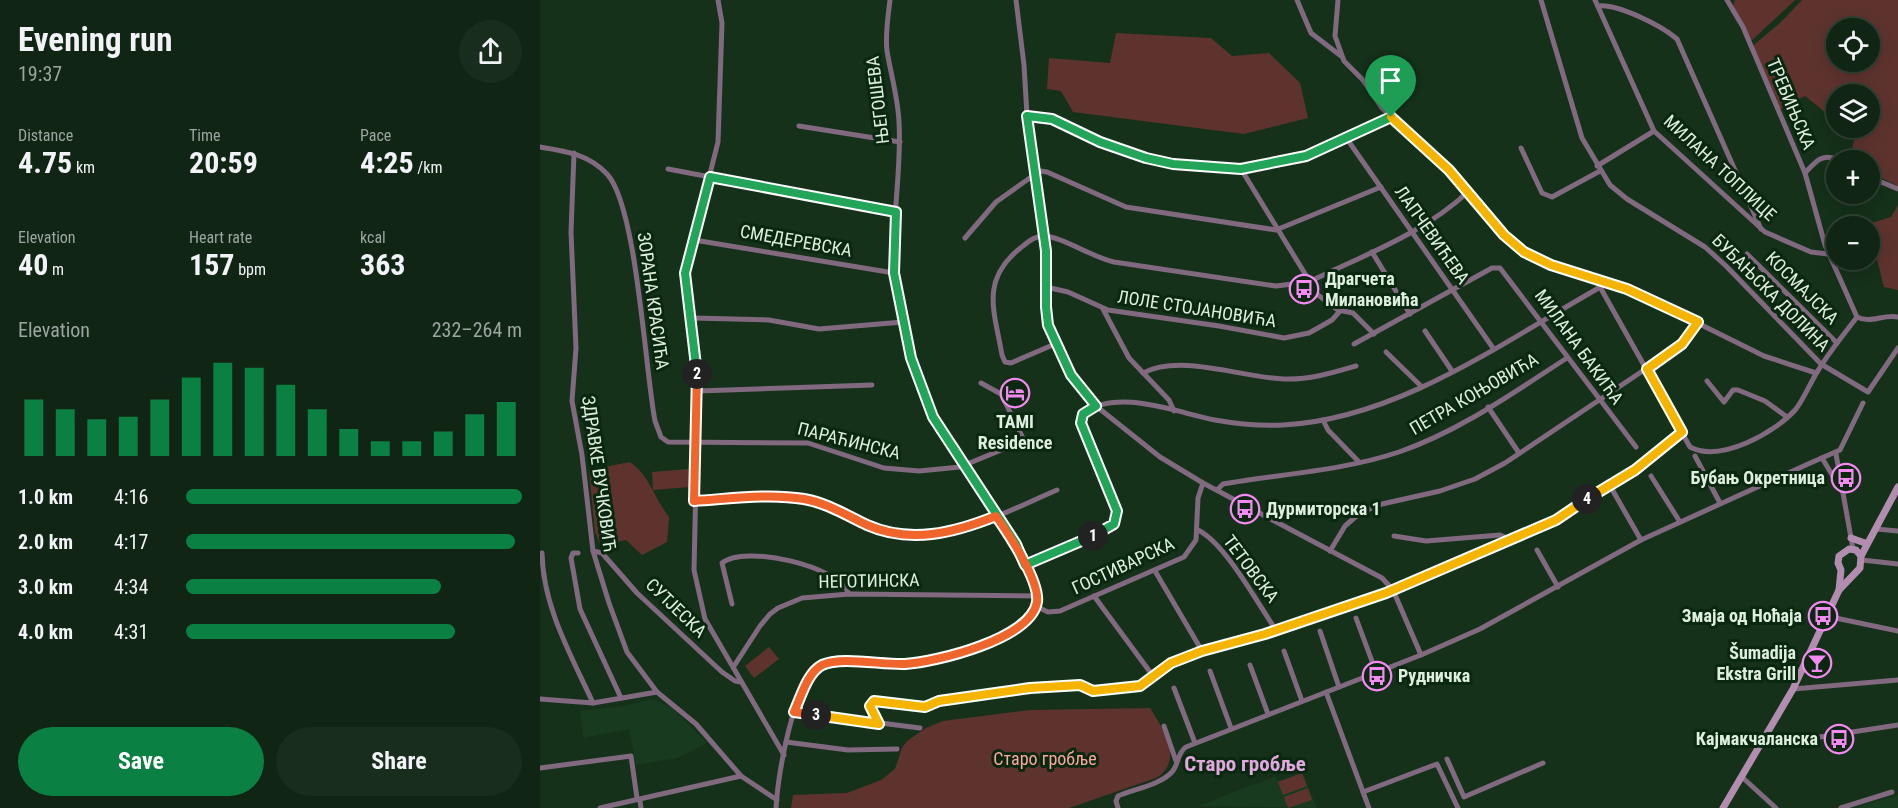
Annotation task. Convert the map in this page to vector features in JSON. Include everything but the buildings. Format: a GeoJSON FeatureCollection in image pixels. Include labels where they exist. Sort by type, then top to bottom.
{"type":"FeatureCollection","features":[{"type":"Feature","properties":{"kind":"street"},"geometry":{"type":"LineString","coordinates":[[718,0],[722,23],[718,142],[685,273],[692,318],[698,391],[693,559],[701,608],[784,755]]}},
{"type":"Feature","properties":{"kind":"street","name":"ЊЕГОШЕВА"},"geometry":{"type":"LineString","coordinates":[[890,0],[887,50],[893,72],[900,142],[894,273],[911,358],[933,417],[1016,544],[1037,596]]}},
{"type":"Feature","properties":{"kind":"street"},"geometry":{"type":"LineString","coordinates":[[1016,0],[1027,116],[1044,236],[1046,316],[1055,344],[1071,375],[1096,406],[1160,457],[1203,483],[1377,574],[1393,590],[1421,655]]}},
{"type":"Feature","properties":{"kind":"street"},"geometry":{"type":"LineString","coordinates":[[1297,0],[1311,33],[1341,56],[1391,117],[1469,191],[1499,228],[1524,252],[1602,284],[1627,289],[1764,356],[1816,373]]}},
{"type":"Feature","properties":{"kind":"street"},"geometry":{"type":"LineString","coordinates":[[1338,0],[1335,33],[1341,56]]}},
{"type":"Feature","properties":{"kind":"street","name":"БУБАЊСКА ДОЛИНА"},"geometry":{"type":"LineString","coordinates":[[1541,0],[1582,138],[1598,169],[1618,193],[1683,232],[1717,257],[1821,364],[1868,392],[1896,356]]}},
{"type":"Feature","properties":{"kind":"street","name":"ТРЕБИЊСКА"},"geometry":{"type":"LineString","coordinates":[[1727,0],[1743,27],[1805,173],[1826,247]]}},
{"type":"Feature","properties":{"kind":"street"},"geometry":{"type":"LineString","coordinates":[[1596,3],[1637,17],[1669,32],[1677,39],[1761,229]]}},
{"type":"Feature","properties":{"kind":"street","name":"МИЛАНА ТОПЛИЦЕ"},"geometry":{"type":"LineString","coordinates":[[1596,3],[1654,131],[1761,229],[1811,252],[1826,254]]}},
{"type":"Feature","properties":{"kind":"street"},"geometry":{"type":"LineString","coordinates":[[1027,116],[1052,119],[1100,142],[1146,158],[1173,164],[1241,169],[1292,161],[1347,139],[1391,117]]}},
{"type":"Feature","properties":{"kind":"street"},"geometry":{"type":"LineString","coordinates":[[799,126],[900,142]]}},
{"type":"Feature","properties":{"kind":"street"},"geometry":{"type":"LineString","coordinates":[[1521,148],[1542,193],[1546,197],[1552,197],[1654,131]]}},
{"type":"Feature","properties":{"kind":"street","name":"ЛАПЧЕВИЋЕВА"},"geometry":{"type":"LineString","coordinates":[[1347,139],[1492,348]]}},
{"type":"Feature","properties":{"kind":"street"},"geometry":{"type":"LineString","coordinates":[[540,147],[574,153]]}},
{"type":"Feature","properties":{"kind":"street","name":"ЗОРАНА КРАСИЋА"},"geometry":{"type":"LineString","coordinates":[[574,153],[591,161],[606,173],[614,183],[624,211],[639,293],[657,429],[661,437],[668,442],[697,444]]}},
{"type":"Feature","properties":{"kind":"street","name":"ЗДРАВКЕ ВУЧКОВИЋ"},"geometry":{"type":"LineString","coordinates":[[574,153],[571,232],[576,348],[571,392],[593,551],[624,645],[657,692],[696,724],[741,776],[777,800]]}},
{"type":"Feature","properties":{"kind":"street"},"geometry":{"type":"LineString","coordinates":[[1805,173],[1821,158],[1826,157]]}},
{"type":"Feature","properties":{"kind":"street"},"geometry":{"type":"LineString","coordinates":[[668,169],[896,212]]}},
{"type":"Feature","properties":{"kind":"street"},"geometry":{"type":"LineString","coordinates":[[1241,169],[1280,230],[1309,282],[1322,299],[1340,311],[1353,313],[1374,334]]}},
{"type":"Feature","properties":{"kind":"street"},"geometry":{"type":"LineString","coordinates":[[965,238],[996,202],[1034,172],[1047,172],[1126,207],[1280,230],[1381,187]]}},
{"type":"Feature","properties":{"kind":"street"},"geometry":{"type":"LineString","coordinates":[[1880,182],[1898,189]]}},
{"type":"Feature","properties":{"kind":"street"},"geometry":{"type":"LineString","coordinates":[[1055,344],[1022,360],[1005,362],[1002,355],[992,294],[997,274],[1006,261],[1032,239],[1044,236],[1114,262],[1276,286],[1309,282],[1413,233],[1447,211],[1469,191]]}},
{"type":"Feature","properties":{"kind":"street","name":"СМЕДЕРЕВСКА"},"geometry":{"type":"LineString","coordinates":[[694,240],[894,273]]}},
{"type":"Feature","properties":{"kind":"street"},"geometry":{"type":"LineString","coordinates":[[1372,252],[1410,314]]}},
{"type":"Feature","properties":{"kind":"street","name":"КОСМАЈСКА"},"geometry":{"type":"LineString","coordinates":[[1747,254],[1837,344]]}},
{"type":"Feature","properties":{"kind":"street","name":"МИЛАНА БАКИЋА"},"geometry":{"type":"LineString","coordinates":[[1452,290],[1497,267],[1503,270],[1636,447]]}},
{"type":"Feature","properties":{"kind":"street","name":"ТРЕБИЊСКА"},"geometry":{"type":"LineString","coordinates":[[1835,270],[1857,317]]}},
{"type":"Feature","properties":{"kind":"street"},"geometry":{"type":"LineString","coordinates":[[1025,565],[1106,530],[1116,520],[1114,504],[1081,423],[1083,414],[1096,406],[1135,402],[1227,422],[1258,424],[1323,420],[1371,409],[1452,371],[1602,284]]}},
{"type":"Feature","properties":{"kind":"street"},"geometry":{"type":"LineString","coordinates":[[1602,284],[1690,447],[1707,453],[1735,447],[1759,436],[1787,417],[1799,404],[1821,364],[1857,317],[1865,321],[1888,316],[1898,317]]}},
{"type":"Feature","properties":{"kind":"street","name":"ЛОЛЕ СТОЈАНОВИЋА"},"geometry":{"type":"LineString","coordinates":[[1046,287],[1068,292],[1103,309],[1284,338],[1309,333],[1332,320],[1340,311]]}},
{"type":"Feature","properties":{"kind":"street"},"geometry":{"type":"LineString","coordinates":[[1354,344],[1452,290]]}},
{"type":"Feature","properties":{"kind":"street"},"geometry":{"type":"LineString","coordinates":[[1103,309],[1124,351],[1169,399],[1174,411]]}},
{"type":"Feature","properties":{"kind":"street"},"geometry":{"type":"LineString","coordinates":[[692,318],[769,320],[819,329],[903,322]]}},
{"type":"Feature","properties":{"kind":"street"},"geometry":{"type":"LineString","coordinates":[[1330,551],[1345,526],[1365,510],[1466,483],[1520,453],[1682,344],[1698,322]]}},
{"type":"Feature","properties":{"kind":"street"},"geometry":{"type":"LineString","coordinates":[[1425,331],[1452,371]]}},
{"type":"Feature","properties":{"kind":"street"},"geometry":{"type":"LineString","coordinates":[[1896,356],[1898,348]]}},
{"type":"Feature","properties":{"kind":"street"},"geometry":{"type":"LineString","coordinates":[[1386,352],[1422,387]]}},
{"type":"Feature","properties":{"kind":"street","name":"ПЕТРА КОЊОВИЋА"},"geometry":{"type":"LineString","coordinates":[[1217,490],[1223,484],[1359,462],[1417,445],[1488,407],[1567,358]]}},
{"type":"Feature","properties":{"kind":"street"},"geometry":{"type":"LineString","coordinates":[[1143,373],[1165,367],[1208,368],[1265,378],[1300,379],[1356,366]]}},
{"type":"Feature","properties":{"kind":"street"},"geometry":{"type":"LineString","coordinates":[[1707,381],[1724,402],[1733,390],[1738,390],[1765,401],[1787,417]]}},
{"type":"Feature","properties":{"kind":"street","name":"ПАРАЋИНСКА"},"geometry":{"type":"LineString","coordinates":[[697,444],[808,442],[894,470],[941,471],[966,465],[1018,443],[1023,438],[1001,394],[981,383]]}},
{"type":"Feature","properties":{"kind":"street"},"geometry":{"type":"LineString","coordinates":[[698,391],[872,385]]}},
{"type":"Feature","properties":{"kind":"street"},"geometry":{"type":"LineString","coordinates":[[1117,806],[1120,795],[1167,776],[1177,763],[1182,750],[1195,742],[1421,655],[1490,624],[1641,540],[1822,458],[1836,454],[1843,445],[1863,403]]}},
{"type":"Feature","properties":{"kind":"street"},"geometry":{"type":"LineString","coordinates":[[1488,407],[1520,453]]}},
{"type":"Feature","properties":{"kind":"street"},"geometry":{"type":"LineString","coordinates":[[1323,420],[1328,430],[1359,462]]}},
{"type":"Feature","properties":{"kind":"street"},"geometry":{"type":"LineString","coordinates":[[879,724],[870,706],[874,701],[927,706],[939,701],[1030,688],[1080,685],[1093,691],[1138,686],[1171,663],[1393,590],[1564,516],[1635,470],[1682,432]]}},
{"type":"Feature","properties":{"kind":"street"},"geometry":{"type":"LineString","coordinates":[[1723,808],[1743,778],[1793,689],[1839,590],[1860,568],[1858,554],[1850,536],[1845,495],[1836,454]]}},
{"type":"Feature","properties":{"kind":"street"},"geometry":{"type":"LineString","coordinates":[[1695,456],[1720,503]]}},
{"type":"Feature","properties":{"kind":"street"},"geometry":{"type":"LineString","coordinates":[[1822,458],[1845,495]]}},
{"type":"Feature","properties":{"kind":"street"},"geometry":{"type":"LineString","coordinates":[[1652,476],[1680,522]]}},
{"type":"Feature","properties":{"kind":"street","name":"ГОСТИВАРСКА"},"geometry":{"type":"LineString","coordinates":[[1035,606],[1054,612],[1184,557],[1196,540],[1198,498],[1203,483]]}},
{"type":"Feature","properties":{"kind":"street"},"geometry":{"type":"LineString","coordinates":[[1858,554],[1896,496],[1898,487]]}},
{"type":"Feature","properties":{"kind":"street"},"geometry":{"type":"LineString","coordinates":[[694,501],[771,497],[802,499],[825,505],[883,531],[914,535],[951,532],[1058,490]]}},
{"type":"Feature","properties":{"kind":"street"},"geometry":{"type":"LineString","coordinates":[[1612,491],[1641,540]]}},
{"type":"Feature","properties":{"kind":"street"},"geometry":{"type":"LineString","coordinates":[[1876,529],[1898,531]]}},
{"type":"Feature","properties":{"kind":"street","name":"ТЕТОВСКА"},"geometry":{"type":"LineString","coordinates":[[1198,530],[1208,537],[1247,583],[1276,630]]}},
{"type":"Feature","properties":{"kind":"street"},"geometry":{"type":"LineString","coordinates":[[1394,537],[1426,541],[1500,535],[1510,540]]}},
{"type":"Feature","properties":{"kind":"street"},"geometry":{"type":"LineString","coordinates":[[1850,536],[1867,541]]}},
{"type":"Feature","properties":{"kind":"street"},"geometry":{"type":"LineString","coordinates":[[1839,590],[1841,570],[1838,559],[1850,536]]}},
{"type":"Feature","properties":{"kind":"street"},"geometry":{"type":"LineString","coordinates":[[1537,550],[1558,587]]}},
{"type":"Feature","properties":{"kind":"street"},"geometry":{"type":"LineString","coordinates":[[1844,550],[1898,564]]}},
{"type":"Feature","properties":{"kind":"street","name":"СУТЈЕСКА"},"geometry":{"type":"LineString","coordinates":[[593,551],[602,553],[636,592],[722,672],[735,681],[741,682]]}},
{"type":"Feature","properties":{"kind":"street"},"geometry":{"type":"LineString","coordinates":[[542,553],[543,578],[558,629],[592,703]]}},
{"type":"Feature","properties":{"kind":"street"},"geometry":{"type":"LineString","coordinates":[[578,553],[573,553],[571,558],[580,609],[621,698]]}},
{"type":"Feature","properties":{"kind":"street"},"geometry":{"type":"LineString","coordinates":[[732,604],[722,563],[746,558],[770,558],[804,564],[840,583],[849,594]]}},
{"type":"Feature","properties":{"kind":"street"},"geometry":{"type":"LineString","coordinates":[[1841,570],[1854,573]]}},
{"type":"Feature","properties":{"kind":"street"},"geometry":{"type":"LineString","coordinates":[[1155,571],[1202,651]]}},
{"type":"Feature","properties":{"kind":"street","name":"НЕГОТИНСКА"},"geometry":{"type":"LineString","coordinates":[[734,666],[760,626],[778,608],[802,598],[849,594],[1037,596]]}},
{"type":"Feature","properties":{"kind":"street"},"geometry":{"type":"LineString","coordinates":[[776,808],[786,742],[794,712],[811,675],[821,666],[837,662],[907,664],[951,656],[1012,630],[1029,617],[1037,596]]}},
{"type":"Feature","properties":{"kind":"street"},"geometry":{"type":"LineString","coordinates":[[1094,596],[1153,676]]}},
{"type":"Feature","properties":{"kind":"street"},"geometry":{"type":"LineString","coordinates":[[1827,616],[1898,631]]}},
{"type":"Feature","properties":{"kind":"street"},"geometry":{"type":"LineString","coordinates":[[1356,618],[1376,672]]}},
{"type":"Feature","properties":{"kind":"street"},"geometry":{"type":"LineString","coordinates":[[1320,631],[1339,687]]}},
{"type":"Feature","properties":{"kind":"street"},"geometry":{"type":"LineString","coordinates":[[1284,651],[1302,701]]}},
{"type":"Feature","properties":{"kind":"street"},"geometry":{"type":"LineString","coordinates":[[1250,665],[1268,714]]}},
{"type":"Feature","properties":{"kind":"street"},"geometry":{"type":"LineString","coordinates":[[1210,671],[1231,728]]}},
{"type":"Feature","properties":{"kind":"street"},"geometry":{"type":"LineString","coordinates":[[1793,689],[1898,680]]}},
{"type":"Feature","properties":{"kind":"street"},"geometry":{"type":"LineString","coordinates":[[1174,688],[1195,742]]}},
{"type":"Feature","properties":{"kind":"street"},"geometry":{"type":"LineString","coordinates":[[540,699],[592,703],[657,692]]}},
{"type":"Feature","properties":{"kind":"street"},"geometry":{"type":"LineString","coordinates":[[1326,692],[1369,808]]}},
{"type":"Feature","properties":{"kind":"street"},"geometry":{"type":"LineString","coordinates":[[794,712],[920,728]]}},
{"type":"Feature","properties":{"kind":"street"},"geometry":{"type":"LineString","coordinates":[[1763,742],[1807,739],[1898,725]]}},
{"type":"Feature","properties":{"kind":"street"},"geometry":{"type":"LineString","coordinates":[[1164,726],[1177,763]]}},
{"type":"Feature","properties":{"kind":"street"},"geometry":{"type":"LineString","coordinates":[[786,742],[848,750],[897,749]]}},
{"type":"Feature","properties":{"kind":"street"},"geometry":{"type":"LineString","coordinates":[[540,768],[631,756],[641,808]]}},
{"type":"Feature","properties":{"kind":"street"},"geometry":{"type":"LineString","coordinates":[[1447,759],[1464,797],[1543,763]]}},
{"type":"Feature","properties":{"kind":"street"},"geometry":{"type":"LineString","coordinates":[[1363,792],[1437,764],[1458,808]]}},
{"type":"Feature","properties":{"kind":"street"},"geometry":{"type":"LineString","coordinates":[[600,808],[741,776]]}},
{"type":"Feature","properties":{"kind":"street"},"geometry":{"type":"LineString","coordinates":[[1743,778],[1776,808]]}},
{"type":"Feature","properties":{"kind":"street"},"geometry":{"type":"LineString","coordinates":[[1841,808],[1892,792]]}},
{"type":"Feature","properties":{"kind":"shaded area"},"geometry":{"type":"Polygon","coordinates":[[[651,699],[671,707],[707,743],[677,758],[636,765],[629,729],[583,738],[580,711],[624,706],[651,699]]]}},
{"type":"Feature","properties":{"kind":"shaded area"},"geometry":{"type":"Polygon","coordinates":[[[1302,772],[1317,808],[1198,806],[1276,776],[1278,781],[1302,772]]]}},
{"type":"Feature","properties":{"kind":"shaded area"},"geometry":{"type":"Polygon","coordinates":[[[1898,795],[1898,808],[1860,808],[1859,806],[1898,795]]]}},
{"type":"Feature","properties":{"kind":"green space"},"geometry":{"type":"Polygon","coordinates":[[[1735,0],[1795,0],[1749,43],[1732,9],[1735,0]]]}},
{"type":"Feature","properties":{"kind":"green space"},"geometry":{"type":"Polygon","coordinates":[[[1802,0],[1898,0],[1898,186],[1880,177],[1880,150],[1852,150],[1855,138],[1880,138],[1880,84],[1826,84],[1826,113],[1805,96],[1779,110],[1750,48],[1780,23],[1802,0]]]}},
{"type":"Feature","properties":{"kind":"green space"},"geometry":{"type":"Polygon","coordinates":[[[1116,33],[1211,38],[1232,56],[1269,53],[1300,83],[1308,118],[1244,134],[1073,112],[1061,91],[1047,89],[1049,58],[1110,63],[1116,33]]]}},
{"type":"Feature","properties":{"kind":"green space"},"geometry":{"type":"Polygon","coordinates":[[[1898,205],[1898,290],[1884,287],[1880,270],[1880,220],[1891,217],[1898,205]]]}},
{"type":"Feature","properties":{"kind":"green space"},"geometry":{"type":"Polygon","coordinates":[[[630,462],[647,481],[669,517],[667,542],[642,555],[626,540],[601,546],[595,532],[589,470],[630,462]]]}},
{"type":"Feature","properties":{"kind":"green space"},"geometry":{"type":"Polygon","coordinates":[[[689,469],[690,487],[653,490],[652,472],[689,469]]]}},
{"type":"Feature","properties":{"kind":"green space"},"geometry":{"type":"Polygon","coordinates":[[[769,647],[779,659],[754,678],[745,666],[769,647]]]}},
{"type":"Feature","properties":{"kind":"green space","name":"Старо гробље"},"geometry":{"type":"Polygon","coordinates":[[[1150,708],[1169,745],[1169,763],[1164,771],[1156,778],[1069,808],[791,808],[793,795],[847,793],[881,780],[895,769],[902,748],[907,741],[926,728],[943,721],[1030,710],[1150,708]]]}},
{"type":"Feature","properties":{"kind":"green space"},"geometry":{"type":"Polygon","coordinates":[[[1302,773],[1307,786],[1283,795],[1278,782],[1302,773]]]}},
{"type":"Feature","properties":{"kind":"green space"},"geometry":{"type":"Polygon","coordinates":[[[1308,788],[1312,800],[1288,808],[1284,797],[1308,788]]]}},
{"type":"Feature","properties":{"kind":"place","name":"Драгчета Милановића"},"geometry":{"type":"Point","coordinates":[1304,289]}},
{"type":"Feature","properties":{"kind":"place","name":"TAMI Residence"},"geometry":{"type":"Point","coordinates":[1015,393]}},
{"type":"Feature","properties":{"kind":"place","name":"Бубањ Окретница"},"geometry":{"type":"Point","coordinates":[1846,478]}},
{"type":"Feature","properties":{"kind":"place","name":"Дурмиторска 1"},"geometry":{"type":"Point","coordinates":[1245,509]}},
{"type":"Feature","properties":{"kind":"place","name":"Змаја од Ноћаја"},"geometry":{"type":"Point","coordinates":[1823,616]}},
{"type":"Feature","properties":{"kind":"place","name":"Šumadija Ekstra Grill"},"geometry":{"type":"Point","coordinates":[1817,663]}},
{"type":"Feature","properties":{"kind":"place","name":"Рудничка"},"geometry":{"type":"Point","coordinates":[1377,676]}},
{"type":"Feature","properties":{"kind":"place","name":"Кајмакчаланска"},"geometry":{"type":"Point","coordinates":[1839,739]}},
{"type":"Feature","properties":{"kind":"district","name":"Старо гробље"},"geometry":{"type":"Point","coordinates":[1245,764]}},
{"type":"Feature","properties":{"kind":"route"},"geometry":{"type":"LineString","coordinates":[[1391,117],[1377,126],[1292,161],[1241,169],[1173,164],[1146,158],[1100,142],[1052,119],[1027,116],[1046,251],[1048,325],[1071,375],[1096,406],[1083,414],[1081,423],[1113,499],[1117,517],[1114,524],[1106,530],[1025,565],[1016,544],[933,417],[911,358],[894,273],[896,212],[710,177],[685,273],[696,347],[698,391],[694,501],[771,497],[802,499],[825,505],[883,531],[914,535],[951,532],[996,516],[1016,544],[1037,596],[1033,612],[1020,624],[987,643],[964,652],[941,659],[907,664],[837,662],[821,666],[811,675],[794,712],[879,724],[870,702],[930,706],[939,701],[1030,688],[1080,685],[1093,691],[1140,686],[1177,660],[1386,593],[1556,520],[1635,470],[1669,440],[1682,432],[1647,369],[1682,344],[1698,322],[1627,289],[1551,265],[1519,249],[1504,235],[1449,170],[1391,117]]}}]}
